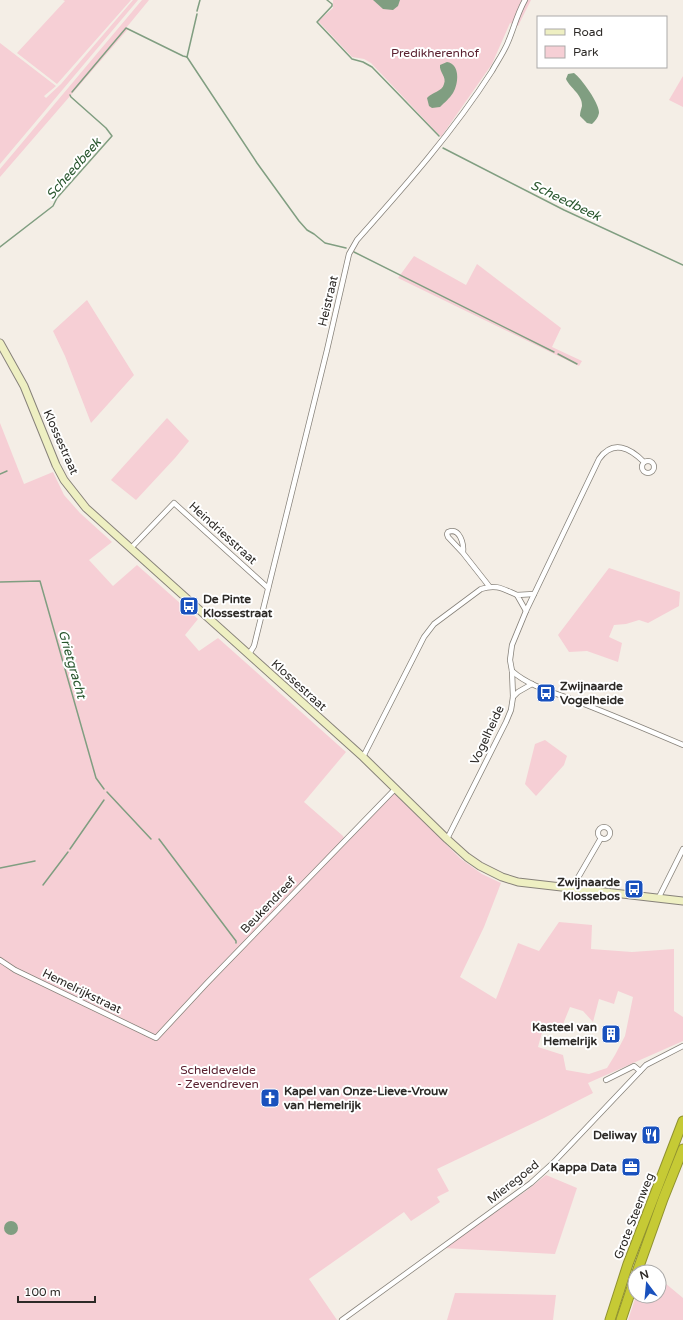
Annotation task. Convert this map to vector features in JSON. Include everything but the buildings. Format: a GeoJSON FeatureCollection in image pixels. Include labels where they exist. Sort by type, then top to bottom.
{"type":"FeatureCollection","features":[{"type":"Feature","properties":{"kind":"highway","name":"Grote Steenweg"},"geometry":{"type":"LineString","coordinates":[[610,1320],[628,1264],[683,1121]]}},
{"type":"Feature","properties":{"kind":"highway","name":"Grote Steenweg"},"geometry":{"type":"LineString","coordinates":[[640,1264],[663,1198],[683,1148]]}},
{"type":"Feature","properties":{"kind":"highway"},"geometry":{"type":"LineString","coordinates":[[621,1320],[627,1302]]}},
{"type":"Feature","properties":{"kind":"street","name":"Heistraat"},"geometry":{"type":"LineString","coordinates":[[249,654],[254,646],[327,350],[348,254],[357,240],[429,157],[463,113],[491,72],[508,42],[524,0]]}},
{"type":"Feature","properties":{"kind":"street","name":"Klossestraat"},"geometry":{"type":"LineString","coordinates":[[0,343],[24,386],[56,465],[64,480],[86,508],[363,757],[467,857],[489,872],[518,882],[683,900]]}},
{"type":"Feature","properties":{"kind":"street","name":"Vogelheide"},"geometry":{"type":"LineString","coordinates":[[447,839],[511,710],[513,698],[512,670],[510,660],[512,645],[526,610],[600,459],[604,452],[611,448],[619,447],[637,456],[644,462]]}},
{"type":"Feature","properties":{"kind":"street","name":"Heindriesstraat"},"geometry":{"type":"LineString","coordinates":[[131,548],[174,503],[268,588]]}},
{"type":"Feature","properties":{"kind":"street"},"geometry":{"type":"LineString","coordinates":[[463,553],[464,545],[459,536],[454,531],[450,530],[446,534],[448,538],[463,553],[489,586]]}},
{"type":"Feature","properties":{"kind":"street"},"geometry":{"type":"LineString","coordinates":[[363,757],[424,637],[434,624],[481,589],[489,586],[498,586],[517,595],[534,594]]}},
{"type":"Feature","properties":{"kind":"street"},"geometry":{"type":"LineString","coordinates":[[517,595],[526,610]]}},
{"type":"Feature","properties":{"kind":"street"},"geometry":{"type":"LineString","coordinates":[[512,670],[518,676],[532,684],[584,703],[683,745]]}},
{"type":"Feature","properties":{"kind":"street"},"geometry":{"type":"LineString","coordinates":[[513,698],[518,692],[532,684]]}},
{"type":"Feature","properties":{"kind":"street","name":"Beukendreef"},"geometry":{"type":"LineString","coordinates":[[156,1038],[221,968],[396,788]]}},
{"type":"Feature","properties":{"kind":"street"},"geometry":{"type":"LineString","coordinates":[[572,888],[601,838]]}},
{"type":"Feature","properties":{"kind":"street"},"geometry":{"type":"LineString","coordinates":[[659,897],[683,849]]}},
{"type":"Feature","properties":{"kind":"street","name":"Hemelrijkstraat"},"geometry":{"type":"LineString","coordinates":[[0,960],[15,970],[156,1038]]}},
{"type":"Feature","properties":{"kind":"street","name":"Mieregoed"},"geometry":{"type":"LineString","coordinates":[[342,1320],[541,1175],[646,1065],[683,1046]]}},
{"type":"Feature","properties":{"kind":"street"},"geometry":{"type":"LineString","coordinates":[[606,1080],[634,1066],[640,1071]]}},
{"type":"Feature","properties":{"kind":"green space"},"geometry":{"type":"Polygon","coordinates":[[[63,0],[131,0],[57,84],[17,53],[65,1],[63,0]]]}},
{"type":"Feature","properties":{"kind":"green space"},"geometry":{"type":"Polygon","coordinates":[[[133,0],[138,0],[0,164],[0,43],[56,86],[44,96],[46,98],[61,84],[133,0]]]}},
{"type":"Feature","properties":{"kind":"green space"},"geometry":{"type":"Polygon","coordinates":[[[142,0],[149,0],[126,28],[128,29],[0,177],[0,169],[142,0]]]}},
{"type":"Feature","properties":{"kind":"green space","name":"Predikherenhof"},"geometry":{"type":"Polygon","coordinates":[[[333,0],[531,0],[518,26],[510,23],[492,64],[441,137],[371,63],[364,59],[352,57],[318,21],[333,8],[333,0]]]}},
{"type":"Feature","properties":{"kind":"green space"},"geometry":{"type":"Polygon","coordinates":[[[683,76],[683,107],[669,100],[683,76]]]}},
{"type":"Feature","properties":{"kind":"green space"},"geometry":{"type":"Polygon","coordinates":[[[414,256],[466,285],[477,264],[561,328],[552,347],[582,361],[579,366],[398,278],[414,256]]]}},
{"type":"Feature","properties":{"kind":"green space"},"geometry":{"type":"Polygon","coordinates":[[[87,300],[134,375],[91,423],[65,356],[53,331],[87,300]]]}},
{"type":"Feature","properties":{"kind":"green space"},"geometry":{"type":"Polygon","coordinates":[[[167,418],[189,441],[136,500],[111,480],[167,418]]]}},
{"type":"Feature","properties":{"kind":"green space","name":"Scheldevelde - Zevendreven"},"geometry":{"type":"Polygon","coordinates":[[[0,423],[24,484],[53,472],[64,495],[80,513],[112,542],[89,560],[113,586],[137,565],[198,619],[185,635],[199,651],[218,638],[346,752],[304,802],[343,836],[345,840],[394,793],[461,859],[482,874],[501,883],[484,927],[460,977],[496,999],[518,943],[539,951],[559,922],[592,925],[591,949],[632,952],[674,949],[674,1011],[683,1017],[683,1041],[588,1083],[593,1093],[437,1169],[449,1191],[437,1197],[440,1202],[411,1221],[404,1212],[309,1279],[337,1320],[0,1320],[0,423]],[[618,991],[614,1004],[599,999],[593,1022],[583,1011],[570,1007],[561,1029],[544,1025],[538,1047],[563,1055],[566,1070],[589,1074],[607,1068],[625,1036],[633,997],[618,991]]]}},
{"type":"Feature","properties":{"kind":"green space"},"geometry":{"type":"Polygon","coordinates":[[[609,568],[680,592],[679,606],[648,623],[639,620],[626,624],[614,625],[609,637],[622,643],[618,662],[587,651],[569,652],[558,635],[609,568]]]}},
{"type":"Feature","properties":{"kind":"green space"},"geometry":{"type":"Polygon","coordinates":[[[545,740],[567,756],[564,765],[536,796],[525,784],[535,744],[545,740]]]}},
{"type":"Feature","properties":{"kind":"green space"},"geometry":{"type":"Polygon","coordinates":[[[546,1175],[577,1188],[555,1254],[443,1248],[526,1191],[546,1175]]]}},
{"type":"Feature","properties":{"kind":"green space"},"geometry":{"type":"Polygon","coordinates":[[[667,1285],[683,1298],[683,1320],[628,1320],[633,1304],[667,1304],[667,1285]]]}},
{"type":"Feature","properties":{"kind":"green space"},"geometry":{"type":"Polygon","coordinates":[[[455,1293],[556,1295],[553,1320],[447,1320],[455,1293]]]}},
{"type":"Feature","properties":{"kind":"shaded area"},"geometry":{"type":"Polygon","coordinates":[[[373,0],[400,0],[398,6],[393,10],[383,9],[373,0]]]}},
{"type":"Feature","properties":{"kind":"shaded area"},"geometry":{"type":"Polygon","coordinates":[[[447,62],[451,63],[456,70],[457,79],[455,89],[450,97],[440,107],[432,108],[429,106],[427,98],[443,87],[445,81],[440,65],[447,62]]]}},
{"type":"Feature","properties":{"kind":"shaded area"},"geometry":{"type":"Polygon","coordinates":[[[574,73],[590,92],[598,109],[598,116],[592,124],[587,123],[580,116],[582,102],[566,79],[568,74],[574,73]]]}},
{"type":"Feature","properties":{"kind":"shaded area"},"geometry":{"type":"Polygon","coordinates":[[[11,1221],[16,1223],[18,1228],[16,1233],[11,1235],[6,1233],[4,1228],[6,1223],[11,1221]]]}},
{"type":"Feature","properties":{"kind":"waterway","name":"Scheedbeek"},"geometry":{"type":"LineString","coordinates":[[197,11],[200,0]]}},
{"type":"Feature","properties":{"kind":"waterway"},"geometry":{"type":"LineString","coordinates":[[327,0],[332,4],[332,6],[317,22],[352,59],[363,62],[372,67],[439,136]]}},
{"type":"Feature","properties":{"kind":"waterway","name":"Scheedbeek"},"geometry":{"type":"LineString","coordinates":[[187,57],[197,14]]}},
{"type":"Feature","properties":{"kind":"waterway","name":"Scheedbeek"},"geometry":{"type":"LineString","coordinates":[[72,92],[126,28],[187,57]]}},
{"type":"Feature","properties":{"kind":"waterway"},"geometry":{"type":"LineString","coordinates":[[187,57],[257,163],[299,221],[307,230],[325,243],[346,248]]}},
{"type":"Feature","properties":{"kind":"waterway","name":"Scheedbeek"},"geometry":{"type":"LineString","coordinates":[[0,247],[53,206],[57,198],[112,136],[106,128],[70,95]]}},
{"type":"Feature","properties":{"kind":"waterway","name":"Scheedbeek"},"geometry":{"type":"LineString","coordinates":[[443,148],[564,210],[683,265]]}},
{"type":"Feature","properties":{"kind":"waterway"},"geometry":{"type":"LineString","coordinates":[[354,252],[554,352]]}},
{"type":"Feature","properties":{"kind":"waterway"},"geometry":{"type":"LineString","coordinates":[[558,354],[577,364]]}},
{"type":"Feature","properties":{"kind":"waterway"},"geometry":{"type":"LineString","coordinates":[[0,474],[7,471]]}},
{"type":"Feature","properties":{"kind":"waterway","name":"Grietgracht"},"geometry":{"type":"LineString","coordinates":[[0,582],[40,581],[96,778],[104,789]]}},
{"type":"Feature","properties":{"kind":"waterway","name":"Grietgracht"},"geometry":{"type":"LineString","coordinates":[[107,792],[151,839]]}},
{"type":"Feature","properties":{"kind":"waterway"},"geometry":{"type":"LineString","coordinates":[[70,849],[104,800]]}},
{"type":"Feature","properties":{"kind":"waterway","name":"Grietgracht"},"geometry":{"type":"LineString","coordinates":[[159,839],[236,943]]}},
{"type":"Feature","properties":{"kind":"waterway"},"geometry":{"type":"LineString","coordinates":[[43,885],[68,852]]}},
{"type":"Feature","properties":{"kind":"waterway"},"geometry":{"type":"LineString","coordinates":[[0,868],[35,861]]}},
{"type":"Feature","properties":{"kind":"place","name":"De Pinte Klossestraat"},"geometry":{"type":"Point","coordinates":[189,606]}},
{"type":"Feature","properties":{"kind":"place","name":"Zwijnaarde Vogelheide"},"geometry":{"type":"Point","coordinates":[546,693]}},
{"type":"Feature","properties":{"kind":"place","name":"Zwijnaarde Klossebos"},"geometry":{"type":"Point","coordinates":[634,889]}},
{"type":"Feature","properties":{"kind":"place","name":"Kasteel van Hemelrijk"},"geometry":{"type":"Point","coordinates":[611,1034]}},
{"type":"Feature","properties":{"kind":"place","name":"Kapel van Onze-Lieve-Vrouw van Hemelrijk"},"geometry":{"type":"Point","coordinates":[270,1098]}},
{"type":"Feature","properties":{"kind":"place","name":"Deliway"},"geometry":{"type":"Point","coordinates":[651,1135]}},
{"type":"Feature","properties":{"kind":"place","name":"Kappa Data"},"geometry":{"type":"Point","coordinates":[631,1167]}}]}
